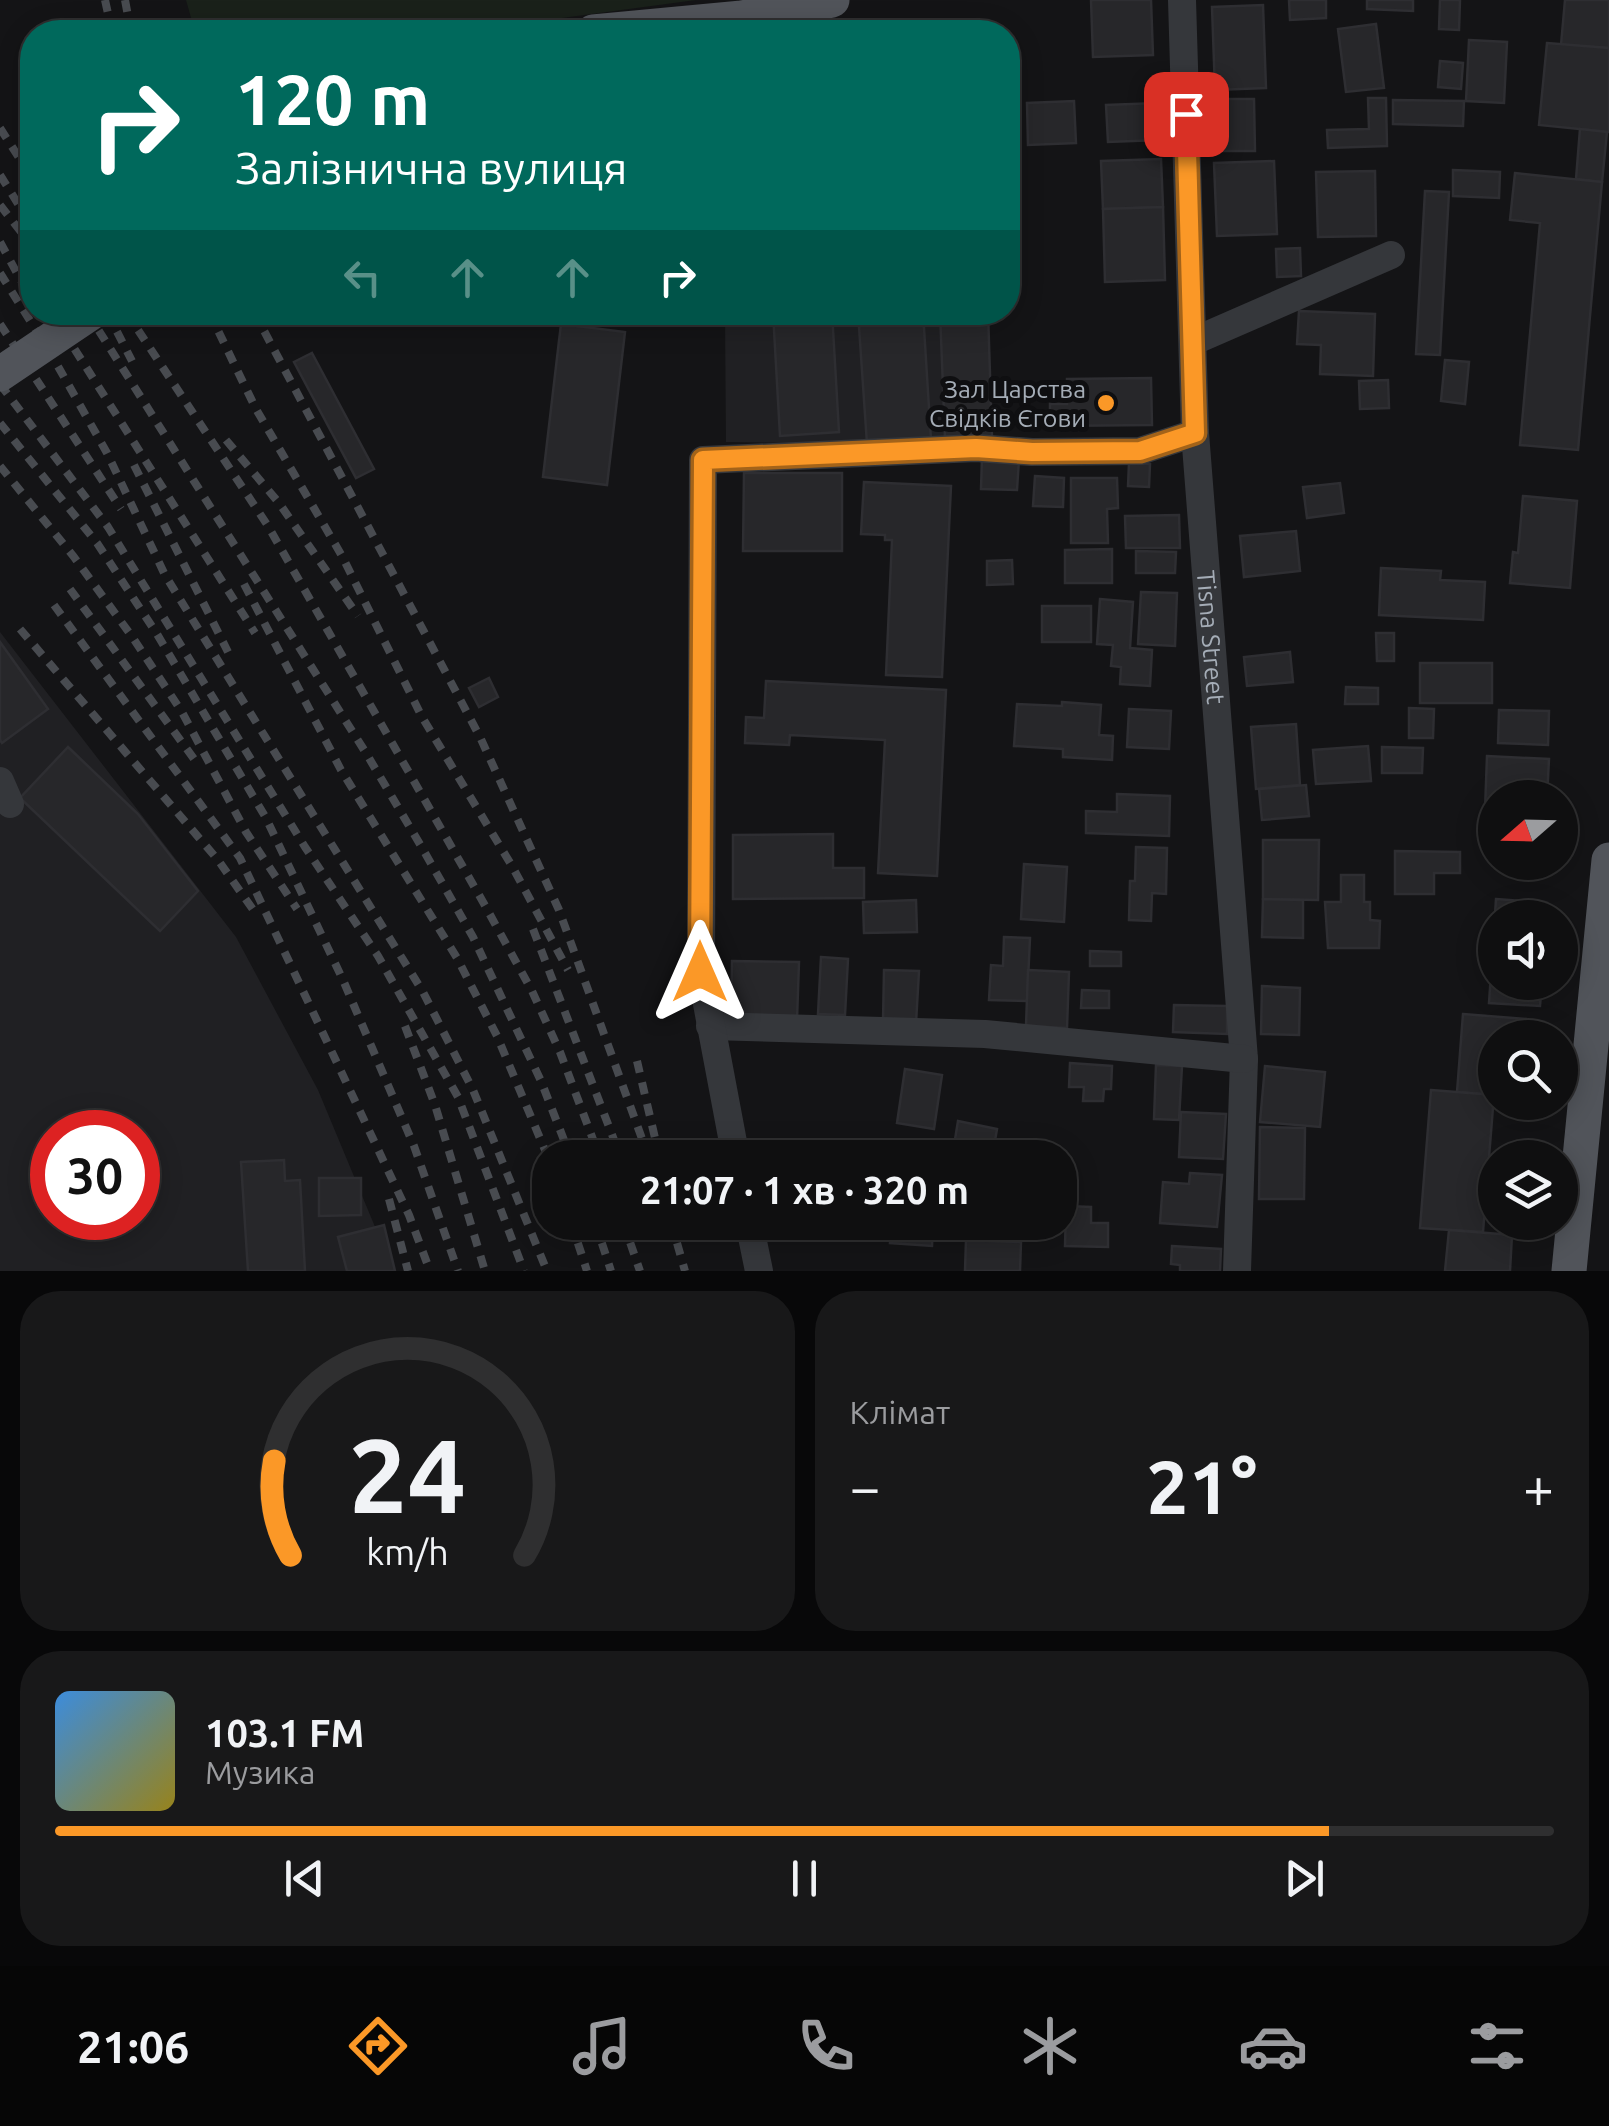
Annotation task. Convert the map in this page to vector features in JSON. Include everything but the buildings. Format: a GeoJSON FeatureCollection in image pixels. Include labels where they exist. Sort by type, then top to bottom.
{"type":"FeatureCollection","features":[{"type":"Feature","properties":{"kind":"main road"},"geometry":{"type":"LineString","coordinates":[[721,20],[832,0]]}},
{"type":"Feature","properties":{"kind":"main road"},"geometry":{"type":"LineString","coordinates":[[0,374],[73,325]]}},
{"type":"Feature","properties":{"kind":"main road"},"geometry":{"type":"LineString","coordinates":[[1569,1271],[1609,860]]}},
{"type":"Feature","properties":{"kind":"street","name":"Tisna Street"},"geometry":{"type":"LineString","coordinates":[[1182,0],[1195,433],[1244,1059],[1237,1271]]}},
{"type":"Feature","properties":{"kind":"street"},"geometry":{"type":"LineString","coordinates":[[1194,341],[1391,254]]}},
{"type":"Feature","properties":{"kind":"street"},"geometry":{"type":"LineString","coordinates":[[732,1140],[700,972],[703,460],[976,448],[1140,451],[1195,433]]}},
{"type":"Feature","properties":{"kind":"street"},"geometry":{"type":"LineString","coordinates":[[710,1026],[984,1034],[1244,1059]]}},
{"type":"Feature","properties":{"kind":"street"},"geometry":{"type":"LineString","coordinates":[[753,1240],[759,1271]]}},
{"type":"Feature","properties":{"kind":"shaded area"},"geometry":{"type":"Polygon","coordinates":[[[186,0],[696,0],[562,18],[192,20],[186,0]]]}},
{"type":"Feature","properties":{"kind":"shaded area"},"geometry":{"type":"Polygon","coordinates":[[[725,325],[988,325],[992,437],[867,444],[726,442],[725,325]]]}},
{"type":"Feature","properties":{"kind":"shaded area"},"geometry":{"type":"Polygon","coordinates":[[[0,632],[236,937],[318,1090],[390,1271],[0,1271],[0,632]]]}},
{"type":"Feature","properties":{"kind":"railway"},"geometry":{"type":"LineString","coordinates":[[105,0],[109,20]]}},
{"type":"Feature","properties":{"kind":"railway"},"geometry":{"type":"LineString","coordinates":[[125,0],[129,20]]}},
{"type":"Feature","properties":{"kind":"railway"},"geometry":{"type":"LineString","coordinates":[[0,128],[20,159]]}},
{"type":"Feature","properties":{"kind":"railway"},"geometry":{"type":"LineString","coordinates":[[0,175],[20,207]]}},
{"type":"Feature","properties":{"kind":"railway"},"geometry":{"type":"LineString","coordinates":[[0,205],[20,231]]}},
{"type":"Feature","properties":{"kind":"railway"},"geometry":{"type":"LineString","coordinates":[[0,242],[20,279]]}},
{"type":"Feature","properties":{"kind":"railway"},"geometry":{"type":"LineString","coordinates":[[0,273],[20,305]]}},
{"type":"Feature","properties":{"kind":"railway"},"geometry":{"type":"LineString","coordinates":[[0,324],[121,509]]}},
{"type":"Feature","properties":{"kind":"railway"},"geometry":{"type":"LineString","coordinates":[[33,325],[107,453],[165,575],[423,992],[473,1090],[547,1271]]}},
{"type":"Feature","properties":{"kind":"railway"},"geometry":{"type":"LineString","coordinates":[[59,325],[255,633]]}},
{"type":"Feature","properties":{"kind":"railway"},"geometry":{"type":"LineString","coordinates":[[95,325],[421,846],[473,937],[541,1081],[564,1140]]}},
{"type":"Feature","properties":{"kind":"railway"},"geometry":{"type":"LineString","coordinates":[[114,325],[132,361]]}},
{"type":"Feature","properties":{"kind":"railway"},"geometry":{"type":"LineString","coordinates":[[135,325],[268,526],[483,902],[532,991],[593,1140]]}},
{"type":"Feature","properties":{"kind":"railway"},"geometry":{"type":"LineString","coordinates":[[215,325],[256,409],[342,556],[422,717],[512,866],[568,970]]}},
{"type":"Feature","properties":{"kind":"railway"},"geometry":{"type":"LineString","coordinates":[[261,325],[480,737],[559,910],[642,1140]]}},
{"type":"Feature","properties":{"kind":"railway"},"geometry":{"type":"LineString","coordinates":[[0,384],[108,527],[305,847],[378,956],[458,1097],[524,1271]]}},
{"type":"Feature","properties":{"kind":"railway"},"geometry":{"type":"LineString","coordinates":[[0,423],[97,543],[157,634],[266,818],[343,980],[414,1146],[458,1271]]}},
{"type":"Feature","properties":{"kind":"railway"},"geometry":{"type":"LineString","coordinates":[[226,440],[279,503],[358,616]]}},
{"type":"Feature","properties":{"kind":"railway"},"geometry":{"type":"LineString","coordinates":[[134,465],[228,652]]}},
{"type":"Feature","properties":{"kind":"railway"},"geometry":{"type":"LineString","coordinates":[[0,466],[133,638],[182,712],[246,832],[297,909]]}},
{"type":"Feature","properties":{"kind":"railway"},"geometry":{"type":"LineString","coordinates":[[244,584],[341,770],[457,958],[497,1036],[541,1140]]}},
{"type":"Feature","properties":{"kind":"railway"},"geometry":{"type":"LineString","coordinates":[[70,589],[197,763]]}},
{"type":"Feature","properties":{"kind":"railway"},"geometry":{"type":"LineString","coordinates":[[54,605],[240,858],[409,1215],[430,1271]]}},
{"type":"Feature","properties":{"kind":"railway"},"geometry":{"type":"LineString","coordinates":[[20,629],[218,860],[254,911]]}},
{"type":"Feature","properties":{"kind":"railway"},"geometry":{"type":"LineString","coordinates":[[533,929],[614,1140]]}},
{"type":"Feature","properties":{"kind":"railway"},"geometry":{"type":"LineString","coordinates":[[405,1026],[435,1105],[485,1271]]}},
{"type":"Feature","properties":{"kind":"railway"},"geometry":{"type":"LineString","coordinates":[[637,1061],[655,1138]]}},
{"type":"Feature","properties":{"kind":"railway"},"geometry":{"type":"LineString","coordinates":[[389,1199],[408,1271]]}},
{"type":"Feature","properties":{"kind":"railway"},"geometry":{"type":"LineString","coordinates":[[577,1240],[587,1271]]}},
{"type":"Feature","properties":{"kind":"railway"},"geometry":{"type":"LineString","coordinates":[[601,1240],[611,1271]]}},
{"type":"Feature","properties":{"kind":"railway"},"geometry":{"type":"LineString","coordinates":[[629,1240],[640,1271]]}},
{"type":"Feature","properties":{"kind":"railway"},"geometry":{"type":"LineString","coordinates":[[676,1240],[685,1271]]}},
{"type":"Feature","properties":{"kind":"place","name":"Зал Царства Свідків Єгови"},"geometry":{"type":"Point","coordinates":[1106,403]}},
{"type":"Feature","properties":{"kind":"route"},"geometry":{"type":"LineString","coordinates":[[700,972],[703,460],[976,448],[1140,451],[1195,433],[1186,114]]}}]}
